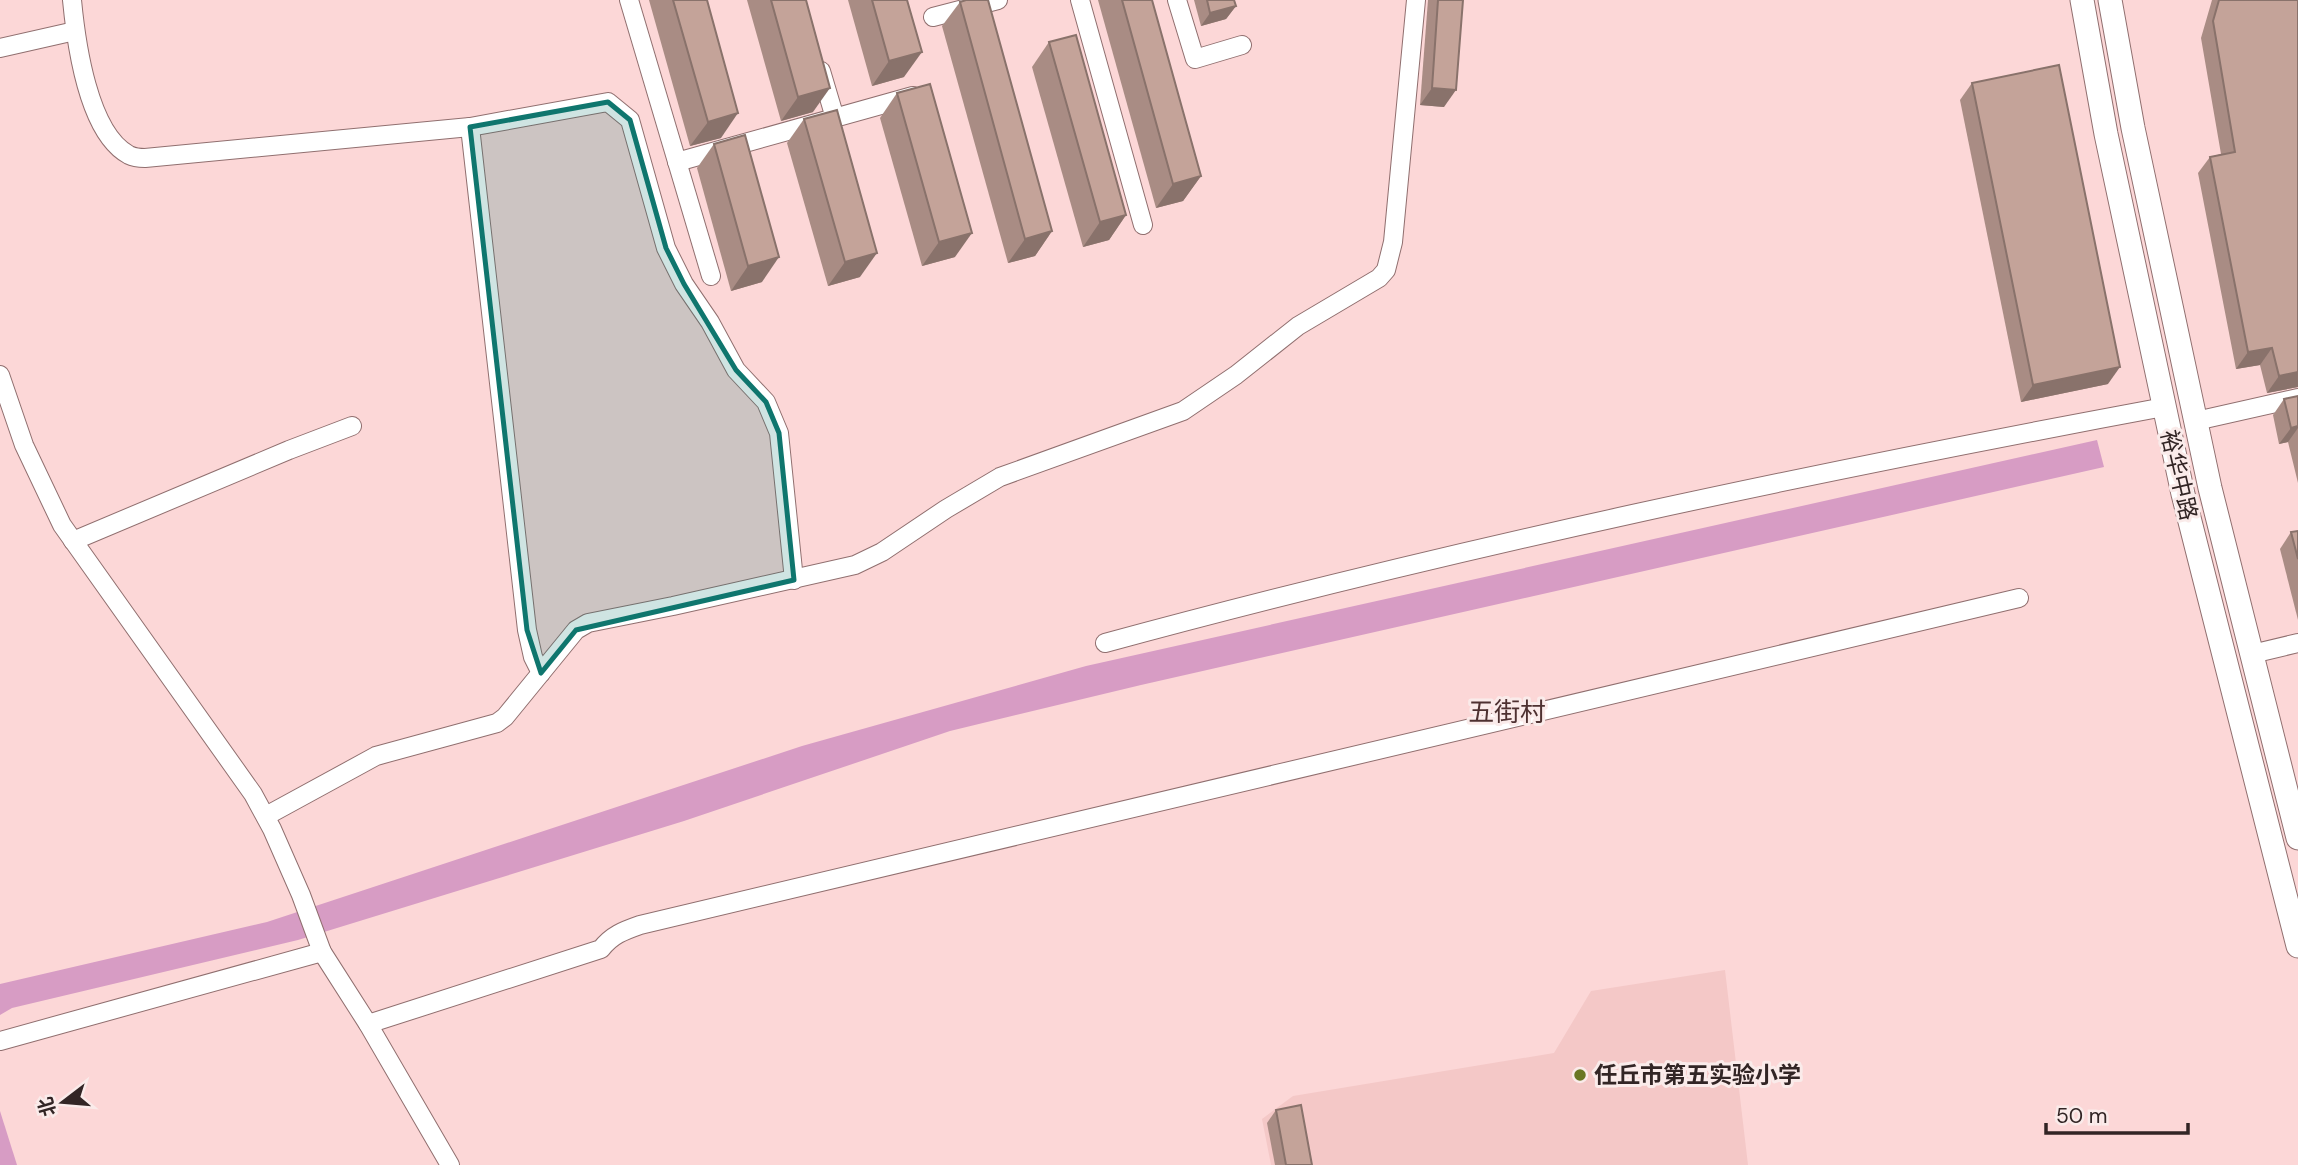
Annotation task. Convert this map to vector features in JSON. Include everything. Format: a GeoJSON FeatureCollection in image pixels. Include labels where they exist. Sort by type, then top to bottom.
{"type":"FeatureCollection","features":[{"type":"Feature","properties":{"kind":"main road","name":"裕华中路"},"geometry":{"type":"LineString","coordinates":[[2082,0],[2106,134],[2183,494],[2298,946]]}},
{"type":"Feature","properties":{"kind":"main road","name":"裕华中路"},"geometry":{"type":"LineString","coordinates":[[2110,0],[2133,128],[2210,488],[2297,831]]}},
{"type":"Feature","properties":{"kind":"street"},"geometry":{"type":"LineString","coordinates":[[72,0],[75,32],[100,125],[112,142],[130,156],[145,158],[470,127],[607,102],[630,120],[666,248],[684,284],[710,322],[736,370],[766,402],[779,433],[794,580]]}},
{"type":"Feature","properties":{"kind":"street"},"geometry":{"type":"LineString","coordinates":[[629,0],[710,275]]}},
{"type":"Feature","properties":{"kind":"street"},"geometry":{"type":"LineString","coordinates":[[933,17],[998,0]]}},
{"type":"Feature","properties":{"kind":"street"},"geometry":{"type":"LineString","coordinates":[[1080,0],[1143,225]]}},
{"type":"Feature","properties":{"kind":"street"},"geometry":{"type":"LineString","coordinates":[[1177,0],[1195,59],[1242,46]]}},
{"type":"Feature","properties":{"kind":"street"},"geometry":{"type":"LineString","coordinates":[[266,816],[376,756],[496,723],[505,717],[576,630],[588,623],[855,565],[882,552],[1000,477],[1183,411],[1236,375],[1298,326],[1379,278],[1386,270],[1393,242],[1416,0]]}},
{"type":"Feature","properties":{"kind":"street"},"geometry":{"type":"LineString","coordinates":[[0,48],[75,32]]}},
{"type":"Feature","properties":{"kind":"street"},"geometry":{"type":"LineString","coordinates":[[816,52],[835,118]]}},
{"type":"Feature","properties":{"kind":"street"},"geometry":{"type":"LineString","coordinates":[[677,162],[919,94]]}},
{"type":"Feature","properties":{"kind":"street"},"geometry":{"type":"LineString","coordinates":[[470,127],[527,630],[533,657],[541,673]]}},
{"type":"Feature","properties":{"kind":"street"},"geometry":{"type":"LineString","coordinates":[[0,375],[24,445],[62,525],[253,794],[266,816],[301,895],[321,950],[368,1024],[450,1165]]}},
{"type":"Feature","properties":{"kind":"street"},"geometry":{"type":"LineString","coordinates":[[2196,421],[2298,398]]}},
{"type":"Feature","properties":{"kind":"street"},"geometry":{"type":"LineString","coordinates":[[1105,643],[1267,599],[1640,513],[1969,443],[2164,407]]}},
{"type":"Feature","properties":{"kind":"street"},"geometry":{"type":"LineString","coordinates":[[73,541],[352,426]]}},
{"type":"Feature","properties":{"kind":"street"},"geometry":{"type":"LineString","coordinates":[[368,1024],[601,949],[610,937],[640,925],[2019,598]]}},
{"type":"Feature","properties":{"kind":"street"},"geometry":{"type":"LineString","coordinates":[[2252,654],[2298,643]]}},
{"type":"Feature","properties":{"kind":"street"},"geometry":{"type":"LineString","coordinates":[[0,1041],[321,950]]}},
{"type":"Feature","properties":{"kind":"highlighted area"},"geometry":{"type":"Polygon","coordinates":[[[608,102],[630,120],[666,248],[684,284],[736,370],[766,402],[779,433],[794,580],[576,630],[541,673],[527,630],[470,127],[608,102]]]}},
{"type":"Feature","properties":{"kind":"shaded area"},"geometry":{"type":"Polygon","coordinates":[[[2097,440],[2104,467],[1141,685],[950,731],[684,821],[298,940],[12,1008],[0,1015],[0,984],[267,922],[802,746],[1086,666],[2097,440]]]}},
{"type":"Feature","properties":{"kind":"shaded area","name":"任丘市第五实验小学"},"geometry":{"type":"Polygon","coordinates":[[[1725,970],[1748,1165],[1271,1165],[1262,1119],[1293,1096],[1554,1053],[1591,991],[1725,970]]]}},
{"type":"Feature","properties":{"kind":"shaded area"},"geometry":{"type":"Polygon","coordinates":[[[0,1111],[17,1165],[0,1165],[0,1111]]]}},
{"type":"Feature","properties":{"kind":"building"},"geometry":{"type":"Polygon","coordinates":[[[673,0],[707,0],[738,113],[708,122],[673,0]]]}},
{"type":"Feature","properties":{"kind":"building"},"geometry":{"type":"Polygon","coordinates":[[[771,0],[806,0],[830,88],[798,97],[771,0]]]}},
{"type":"Feature","properties":{"kind":"building"},"geometry":{"type":"Polygon","coordinates":[[[872,0],[907,0],[922,52],[889,61],[872,0]]]}},
{"type":"Feature","properties":{"kind":"building"},"geometry":{"type":"Polygon","coordinates":[[[988,0],[1052,231],[1025,239],[960,2],[988,0]]]}},
{"type":"Feature","properties":{"kind":"building"},"geometry":{"type":"Polygon","coordinates":[[[1122,0],[1152,0],[1201,176],[1173,184],[1122,0]]]}},
{"type":"Feature","properties":{"kind":"building"},"geometry":{"type":"Polygon","coordinates":[[[1207,0],[1234,0],[1236,6],[1210,13],[1207,0]]]}},
{"type":"Feature","properties":{"kind":"building"},"geometry":{"type":"Polygon","coordinates":[[[1438,0],[1463,0],[1456,90],[1432,88],[1438,0]]]}},
{"type":"Feature","properties":{"kind":"building"},"geometry":{"type":"Polygon","coordinates":[[[2219,0],[2298,0],[2298,372],[2279,376],[2272,348],[2248,352],[2210,157],[2235,152],[2213,21],[2219,0]]]}},
{"type":"Feature","properties":{"kind":"building"},"geometry":{"type":"Polygon","coordinates":[[[1076,35],[1126,215],[1100,222],[1049,42],[1076,35]]]}},
{"type":"Feature","properties":{"kind":"building"},"geometry":{"type":"Polygon","coordinates":[[[2059,65],[2120,367],[2033,385],[1972,83],[2059,65]]]}},
{"type":"Feature","properties":{"kind":"building"},"geometry":{"type":"Polygon","coordinates":[[[930,84],[972,233],[939,242],[897,93],[930,84]]]}},
{"type":"Feature","properties":{"kind":"building"},"geometry":{"type":"Polygon","coordinates":[[[837,110],[877,253],[845,262],[804,119],[837,110]]]}},
{"type":"Feature","properties":{"kind":"building"},"geometry":{"type":"Polygon","coordinates":[[[745,135],[779,257],[748,266],[714,144],[745,135]]]}},
{"type":"Feature","properties":{"kind":"building"},"geometry":{"type":"Polygon","coordinates":[[[2298,396],[2298,426],[2291,428],[2284,399],[2298,396]]]}},
{"type":"Feature","properties":{"kind":"building"},"geometry":{"type":"Polygon","coordinates":[[[2298,531],[2298,559],[2291,532],[2298,531]]]}},
{"type":"Feature","properties":{"kind":"building"},"geometry":{"type":"Polygon","coordinates":[[[1301,1105],[1312,1165],[1286,1165],[1276,1110],[1301,1105]]]}},
{"type":"Feature","properties":{"kind":"place","name":"任丘市第五实验小学"},"geometry":{"type":"Point","coordinates":[1580,1075]}},
{"type":"Feature","properties":{"kind":"district","name":"五街村"},"geometry":{"type":"Point","coordinates":[1507,712]}}]}
